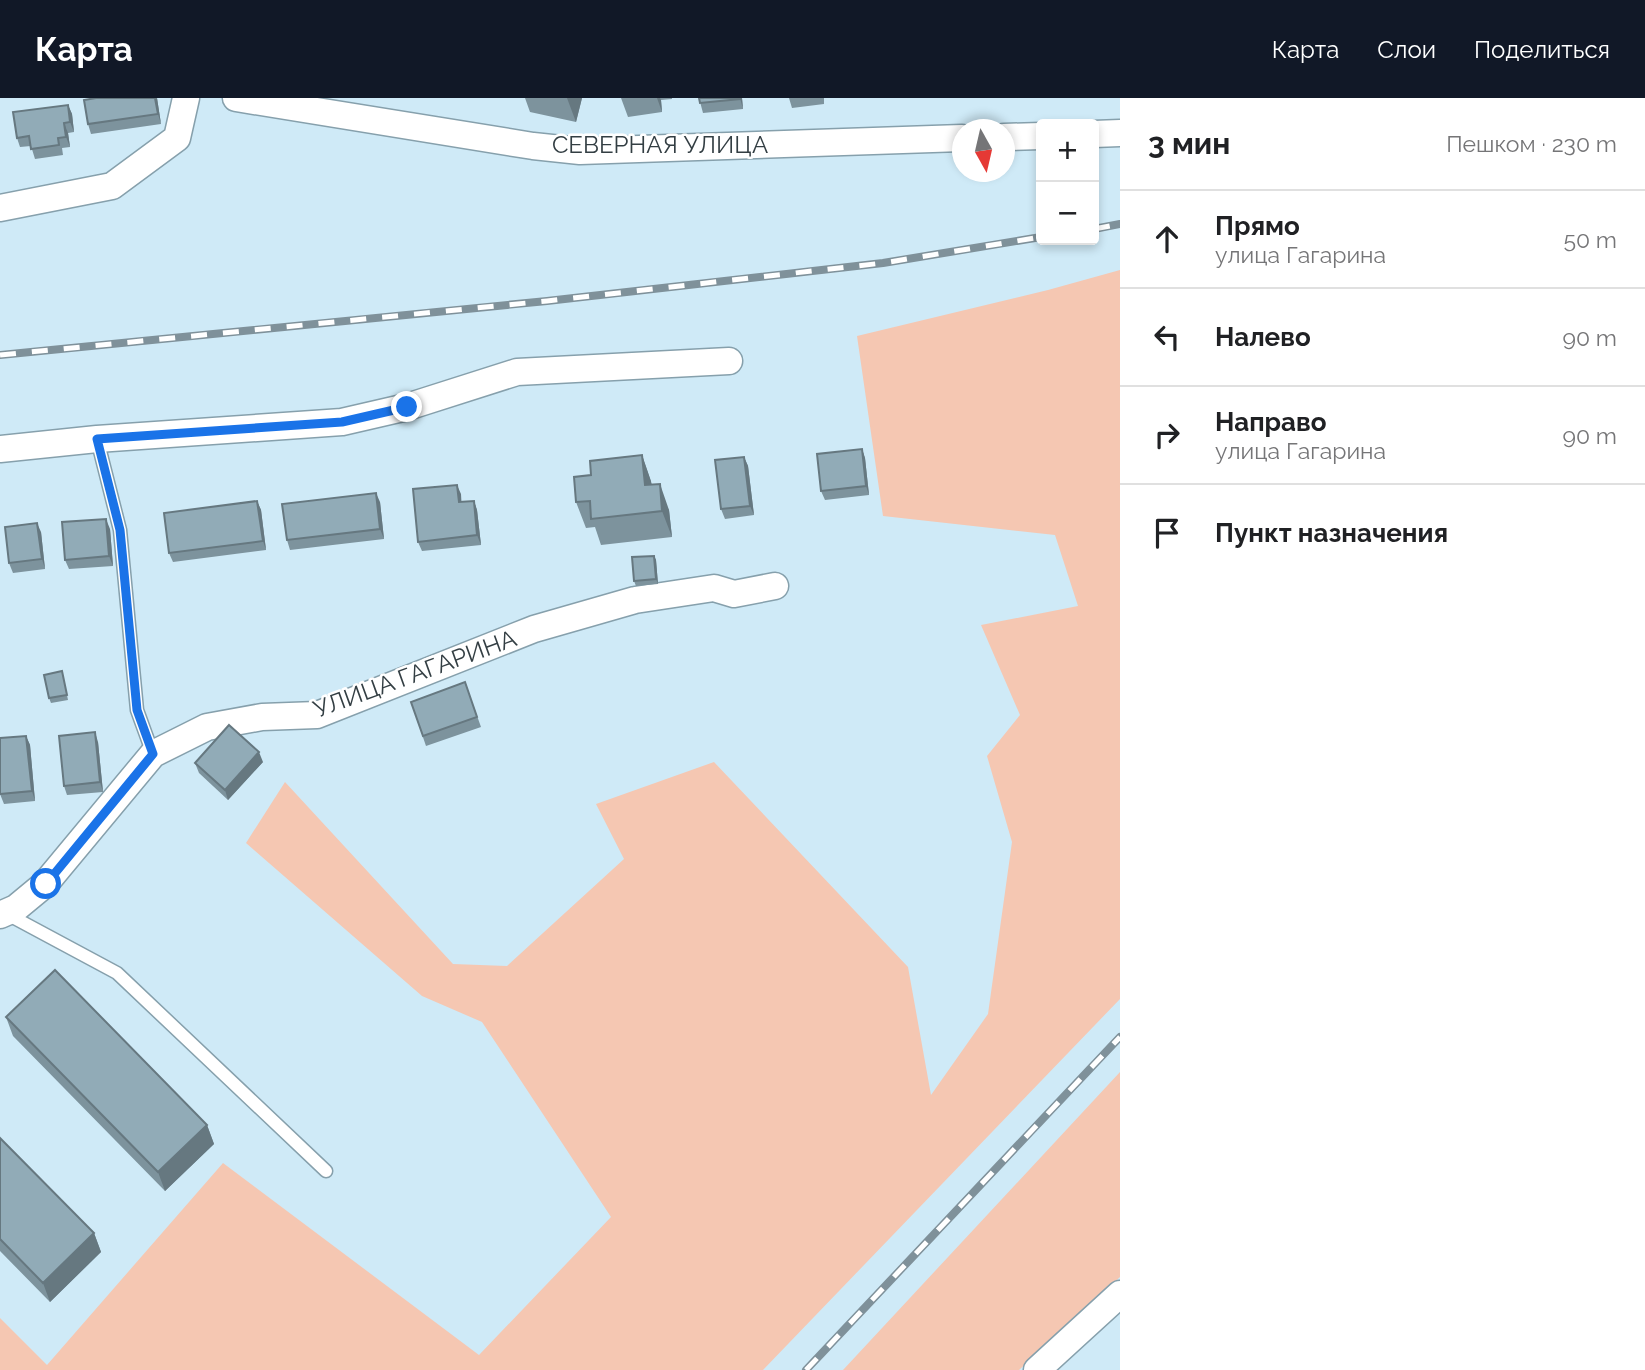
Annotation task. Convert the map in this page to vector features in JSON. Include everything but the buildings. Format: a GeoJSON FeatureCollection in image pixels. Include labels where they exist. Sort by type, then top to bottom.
{"type":"FeatureCollection","features":[{"type":"Feature","properties":{"kind":"street"},"geometry":{"type":"LineString","coordinates":[[0,208],[112,186],[177,138],[186,98]]}},
{"type":"Feature","properties":{"kind":"street","name":"СЕВЕРНАЯ УЛИЦА"},"geometry":{"type":"LineString","coordinates":[[236,98],[533,146],[580,151],[952,138]]}},
{"type":"Feature","properties":{"kind":"street"},"geometry":{"type":"LineString","coordinates":[[1099,134],[1120,133]]}},
{"type":"Feature","properties":{"kind":"street"},"geometry":{"type":"LineString","coordinates":[[1015,137],[1036,136]]}},
{"type":"Feature","properties":{"kind":"street"},"geometry":{"type":"LineString","coordinates":[[0,449],[97,439],[342,422],[407,407],[517,372],[729,361]]}},
{"type":"Feature","properties":{"kind":"street","name":"УЛИЦА ГАГАРИНА"},"geometry":{"type":"LineString","coordinates":[[3,914],[16,908],[46,884],[153,754],[207,727],[262,718],[317,715],[534,629],[635,600],[714,588],[734,594],[775,586]]}},
{"type":"Feature","properties":{"kind":"street"},"geometry":{"type":"LineString","coordinates":[[1037,1370],[1120,1294]]}},
{"type":"Feature","properties":{"kind":"lane"},"geometry":{"type":"LineString","coordinates":[[97,439],[120,530],[137,710],[153,754]]}},
{"type":"Feature","properties":{"kind":"lane"},"geometry":{"type":"LineString","coordinates":[[3,914],[117,973],[326,1171]]}},
{"type":"Feature","properties":{"kind":"shaded area"},"geometry":{"type":"Polygon","coordinates":[[[1120,270],[1120,999],[763,1370],[0,1370],[0,1318],[47,1365],[223,1163],[479,1355],[611,1217],[482,1022],[422,996],[246,843],[285,782],[453,964],[507,966],[624,859],[596,804],[714,762],[908,967],[931,1095],[988,1014],[1012,842],[987,756],[1020,715],[981,625],[1078,606],[1055,535],[883,516],[857,336],[1120,270]]]}},
{"type":"Feature","properties":{"kind":"shaded area"},"geometry":{"type":"Polygon","coordinates":[[[1120,1072],[1120,1277],[1019,1370],[843,1370],[1120,1072]]]}},
{"type":"Feature","properties":{"kind":"railway"},"geometry":{"type":"LineString","coordinates":[[1099,228],[1120,224]]}},
{"type":"Feature","properties":{"kind":"railway"},"geometry":{"type":"LineString","coordinates":[[0,355],[547,301],[883,263],[1036,238]]}},
{"type":"Feature","properties":{"kind":"railway"},"geometry":{"type":"LineString","coordinates":[[806,1370],[1120,1037]]}},
{"type":"Feature","properties":{"kind":"route"},"geometry":{"type":"LineString","coordinates":[[46,884],[153,754],[137,710],[120,530],[97,439],[342,422],[407,407]]}}]}
